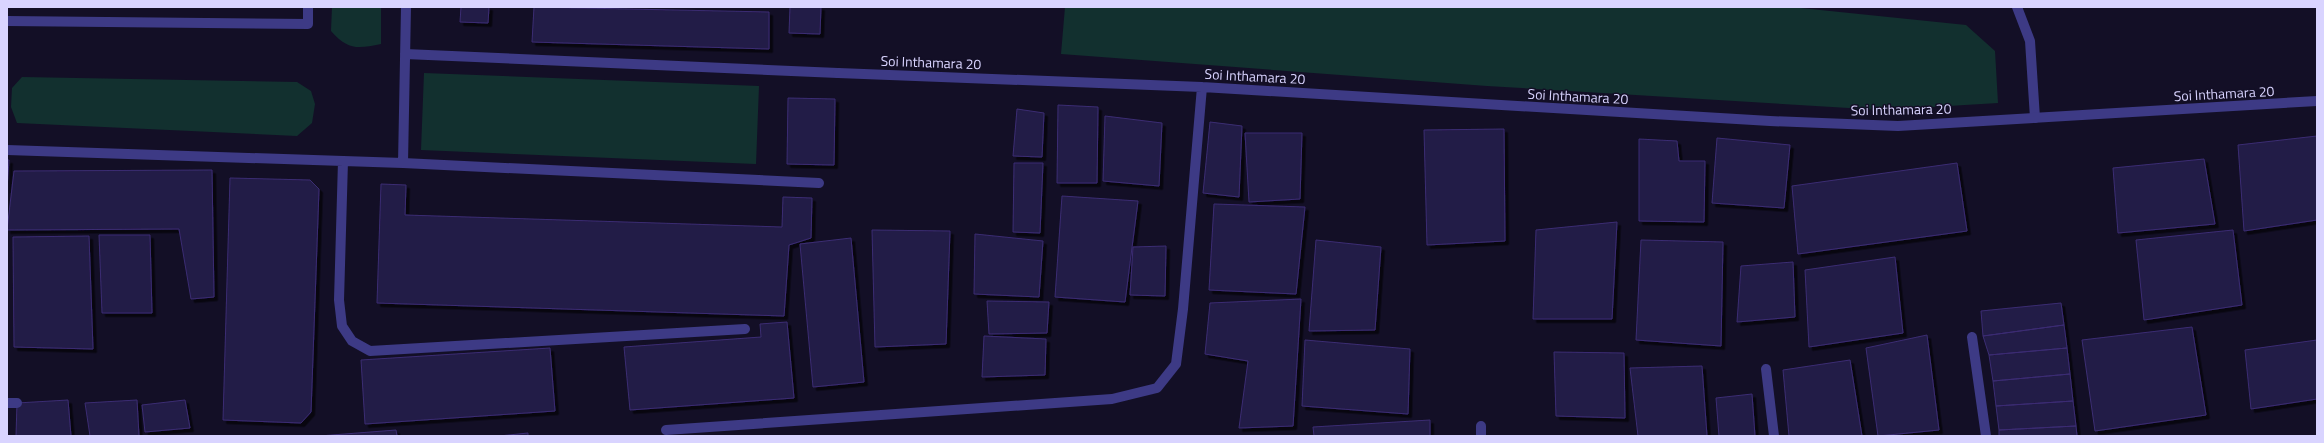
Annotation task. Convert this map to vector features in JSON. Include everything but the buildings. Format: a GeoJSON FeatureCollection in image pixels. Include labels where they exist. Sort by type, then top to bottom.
{"type":"FeatureCollection","features":[{"type":"Feature","properties":{"kind":"street"},"geometry":{"type":"LineString","coordinates":[[7,21],[308,24],[308,7]]}},
{"type":"Feature","properties":{"kind":"street"},"geometry":{"type":"LineString","coordinates":[[403,163],[406,7]]}},
{"type":"Feature","properties":{"kind":"street"},"geometry":{"type":"LineString","coordinates":[[2017,7],[2030,41],[2035,118]]}},
{"type":"Feature","properties":{"kind":"street","name":"Soi Inthamara 20"},"geometry":{"type":"LineString","coordinates":[[405,54],[1202,87],[1770,121],[1898,126],[2317,101]]}},
{"type":"Feature","properties":{"kind":"street"},"geometry":{"type":"LineString","coordinates":[[666,430],[1112,399],[1157,388],[1176,364],[1183,310],[1202,87]]}},
{"type":"Feature","properties":{"kind":"street"},"geometry":{"type":"LineString","coordinates":[[7,150],[403,163],[819,183]]}},
{"type":"Feature","properties":{"kind":"street"},"geometry":{"type":"LineString","coordinates":[[343,161],[339,300],[342,326],[352,341],[370,351],[745,329]]}},
{"type":"Feature","properties":{"kind":"street"},"geometry":{"type":"LineString","coordinates":[[1972,337],[1986,436]]}},
{"type":"Feature","properties":{"kind":"street"},"geometry":{"type":"LineString","coordinates":[[1766,369],[1774,436]]}},
{"type":"Feature","properties":{"kind":"green space"},"geometry":{"type":"Polygon","coordinates":[[[332,7],[381,7],[381,44],[359,47],[348,45],[343,42],[331,31],[332,7]]]}},
{"type":"Feature","properties":{"kind":"green space"},"geometry":{"type":"Polygon","coordinates":[[[1065,7],[1791,7],[1966,25],[1995,51],[1998,103],[1882,110],[1487,86],[1061,54],[1065,7]]]}},
{"type":"Feature","properties":{"kind":"green space"},"geometry":{"type":"Polygon","coordinates":[[[424,73],[759,86],[756,164],[421,150],[424,73]]]}},
{"type":"Feature","properties":{"kind":"green space"},"geometry":{"type":"Polygon","coordinates":[[[22,77],[297,82],[311,91],[315,104],[312,123],[297,136],[17,123],[11,107],[12,88],[22,77]]]}}]}
